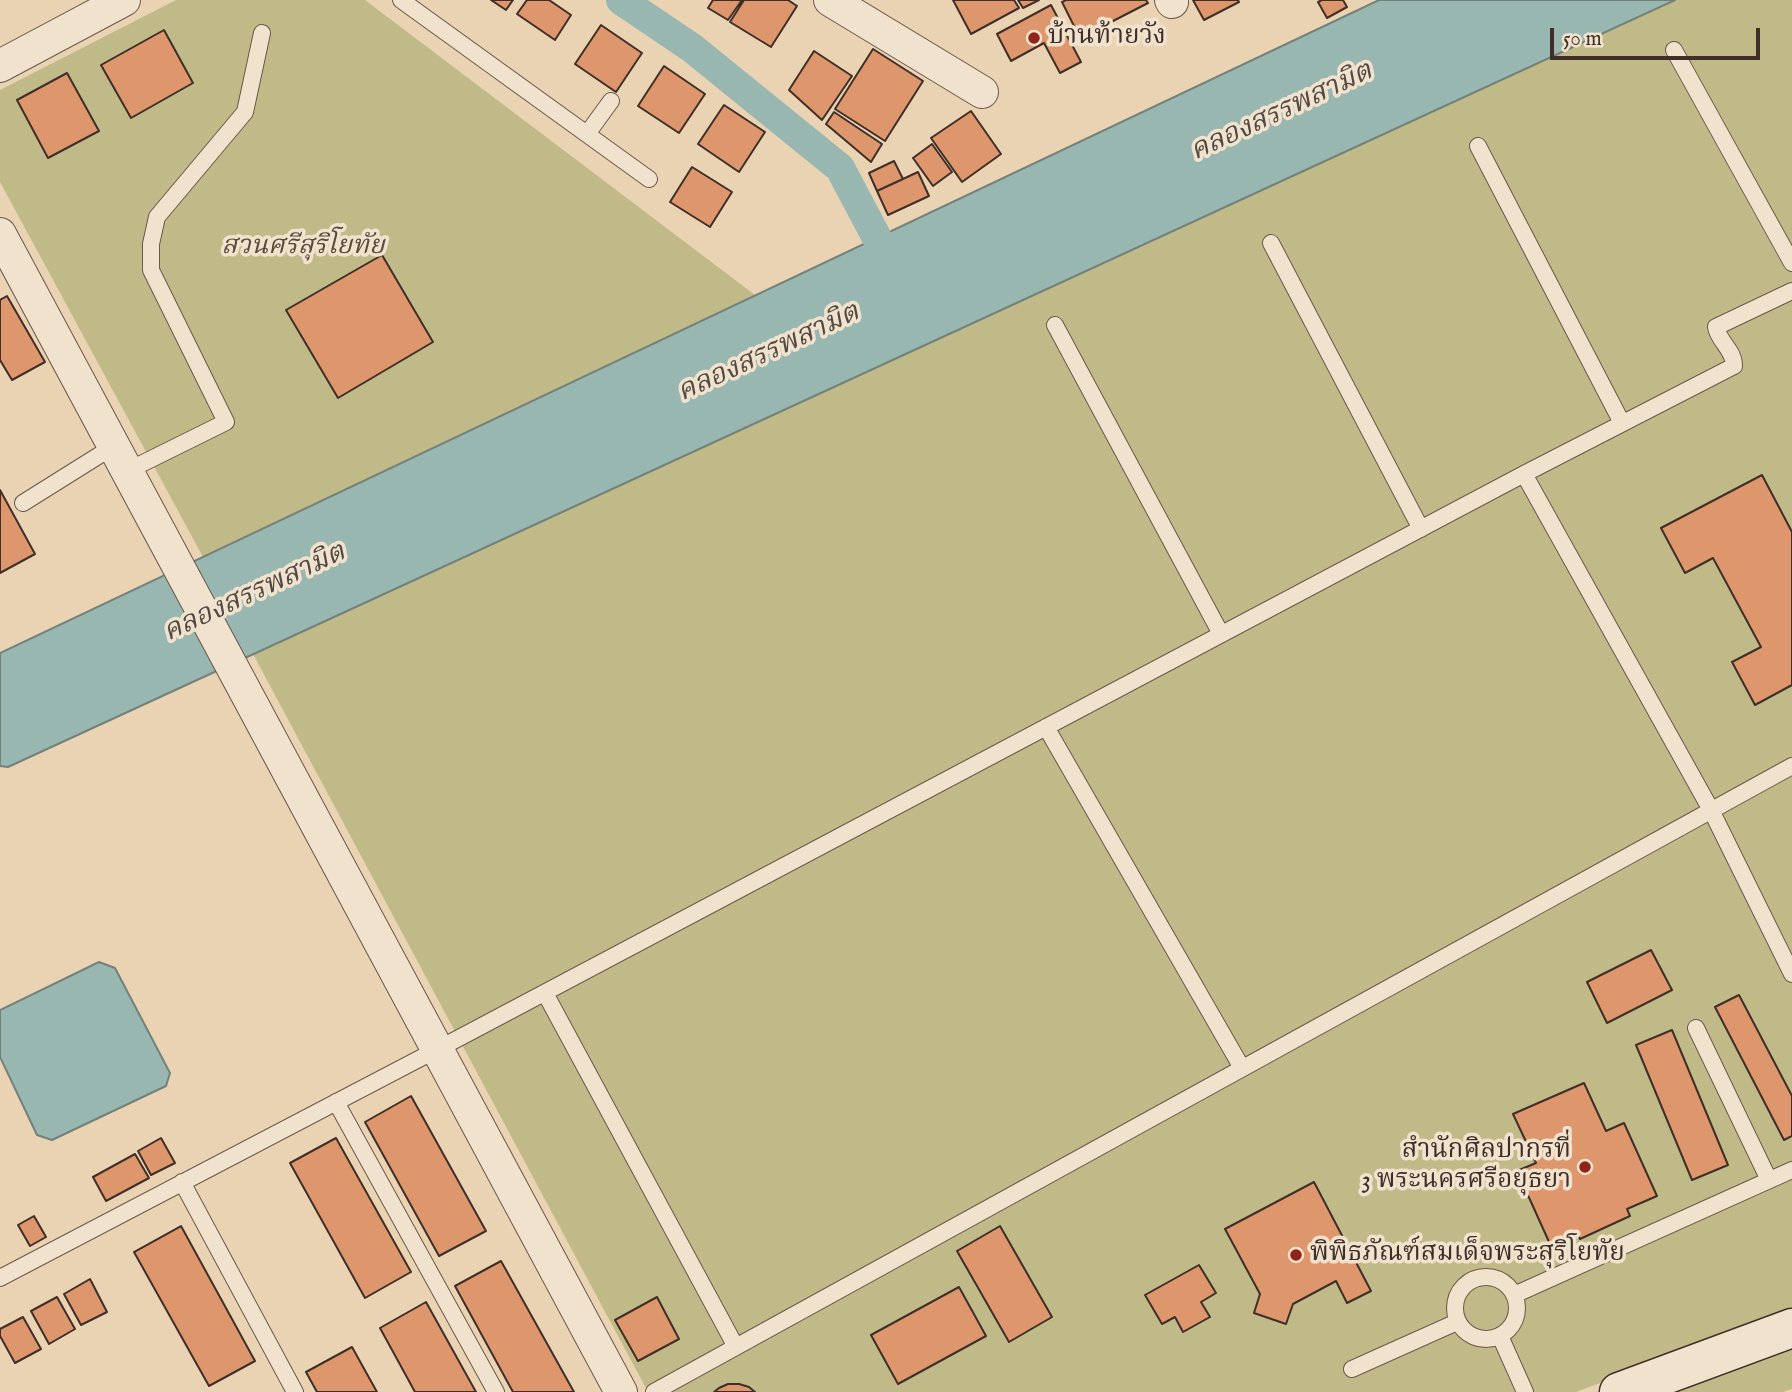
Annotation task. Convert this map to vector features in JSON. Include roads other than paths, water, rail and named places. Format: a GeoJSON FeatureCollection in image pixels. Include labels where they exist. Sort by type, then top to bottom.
{"type":"FeatureCollection","features":[{"type":"Feature","properties":{"kind":"main road"},"geometry":{"type":"LineString","coordinates":[[1619,1392],[1792,1328]]}},
{"type":"Feature","properties":{"kind":"street"},"geometry":{"type":"LineString","coordinates":[[0,66],[124,0]]}},
{"type":"Feature","properties":{"kind":"street"},"geometry":{"type":"LineString","coordinates":[[830,0],[982,92]]}},
{"type":"Feature","properties":{"kind":"street"},"geometry":{"type":"LineString","coordinates":[[0,234],[621,1392]]}},
{"type":"Feature","properties":{"kind":"lane"},"geometry":{"type":"LineString","coordinates":[[401,0],[649,179]]}},
{"type":"Feature","properties":{"kind":"lane"},"geometry":{"type":"LineString","coordinates":[[23,503],[120,459],[226,422],[150,270],[151,244],[158,217],[245,112],[262,33]]}},
{"type":"Feature","properties":{"kind":"lane"},"geometry":{"type":"LineString","coordinates":[[1674,50],[1792,263]]}},
{"type":"Feature","properties":{"kind":"lane"},"geometry":{"type":"LineString","coordinates":[[587,134],[611,101]]}},
{"type":"Feature","properties":{"kind":"lane"},"geometry":{"type":"LineString","coordinates":[[1478,146],[1622,423]]}},
{"type":"Feature","properties":{"kind":"lane"},"geometry":{"type":"LineString","coordinates":[[1271,243],[1421,529]]}},
{"type":"Feature","properties":{"kind":"lane"},"geometry":{"type":"LineString","coordinates":[[0,1278],[545,993],[1524,474],[1734,366],[1734,359],[1716,327],[1792,291]]}},
{"type":"Feature","properties":{"kind":"lane"},"geometry":{"type":"LineString","coordinates":[[1055,326],[1221,634]]}},
{"type":"Feature","properties":{"kind":"lane"},"geometry":{"type":"LineString","coordinates":[[1524,474],[1710,810],[1792,974]]}},
{"type":"Feature","properties":{"kind":"lane"},"geometry":{"type":"LineString","coordinates":[[1046,727],[1242,1068]]}},
{"type":"Feature","properties":{"kind":"lane"},"geometry":{"type":"LineString","coordinates":[[654,1392],[1792,766]]}},
{"type":"Feature","properties":{"kind":"lane"},"geometry":{"type":"LineString","coordinates":[[545,993],[736,1347]]}},
{"type":"Feature","properties":{"kind":"lane"},"geometry":{"type":"LineString","coordinates":[[1696,1028],[1769,1181]]}},
{"type":"Feature","properties":{"kind":"lane"},"geometry":{"type":"LineString","coordinates":[[336,1102],[496,1392]]}},
{"type":"Feature","properties":{"kind":"lane"},"geometry":{"type":"LineString","coordinates":[[1514,1294],[1792,1170]]}},
{"type":"Feature","properties":{"kind":"lane"},"geometry":{"type":"LineString","coordinates":[[183,1182],[295,1392]]}},
{"type":"Feature","properties":{"kind":"lane"},"geometry":{"type":"LineString","coordinates":[[1477,1278],[1499,1279],[1514,1294],[1518,1305],[1517,1316],[1512,1326],[1495,1339],[1473,1337],[1457,1322],[1455,1300],[1460,1290],[1477,1278]]}},
{"type":"Feature","properties":{"kind":"lane"},"geometry":{"type":"LineString","coordinates":[[1352,1369],[1457,1322]]}},
{"type":"Feature","properties":{"kind":"lane"},"geometry":{"type":"LineString","coordinates":[[1500,1336],[1525,1392]]}},
{"type":"Feature","properties":{"kind":"water","name":"คลองสรรพสามิต"},"geometry":{"type":"Polygon","coordinates":[[[1379,0],[1675,0],[8,767],[0,766],[0,653],[1379,0]]]}},
{"type":"Feature","properties":{"kind":"water"},"geometry":{"type":"Polygon","coordinates":[[[99,962],[115,968],[170,1073],[166,1086],[52,1140],[37,1135],[0,1057],[0,1010],[99,962]]]}},
{"type":"Feature","properties":{"kind":"waterway"},"geometry":{"type":"LineString","coordinates":[[621,0],[692,48],[840,168],[896,274]]}},
{"type":"Feature","properties":{"kind":"place","name":"บ้านท้ายวัง"},"geometry":{"type":"Point","coordinates":[1034,38]}},
{"type":"Feature","properties":{"kind":"place","name":"สำนักศิลปากรที่ 3 พระนครศรีอยุธยา"},"geometry":{"type":"Point","coordinates":[1585,1167]}},
{"type":"Feature","properties":{"kind":"place","name":"พิพิธภัณฑ์สมเด็จพระสุริโยทัย"},"geometry":{"type":"Point","coordinates":[1296,1255]}},
{"type":"Feature","properties":{"kind":"park label","name":"สวนศรีสุริโยทัย"},"geometry":{"type":"Point","coordinates":[303,248]}}]}
